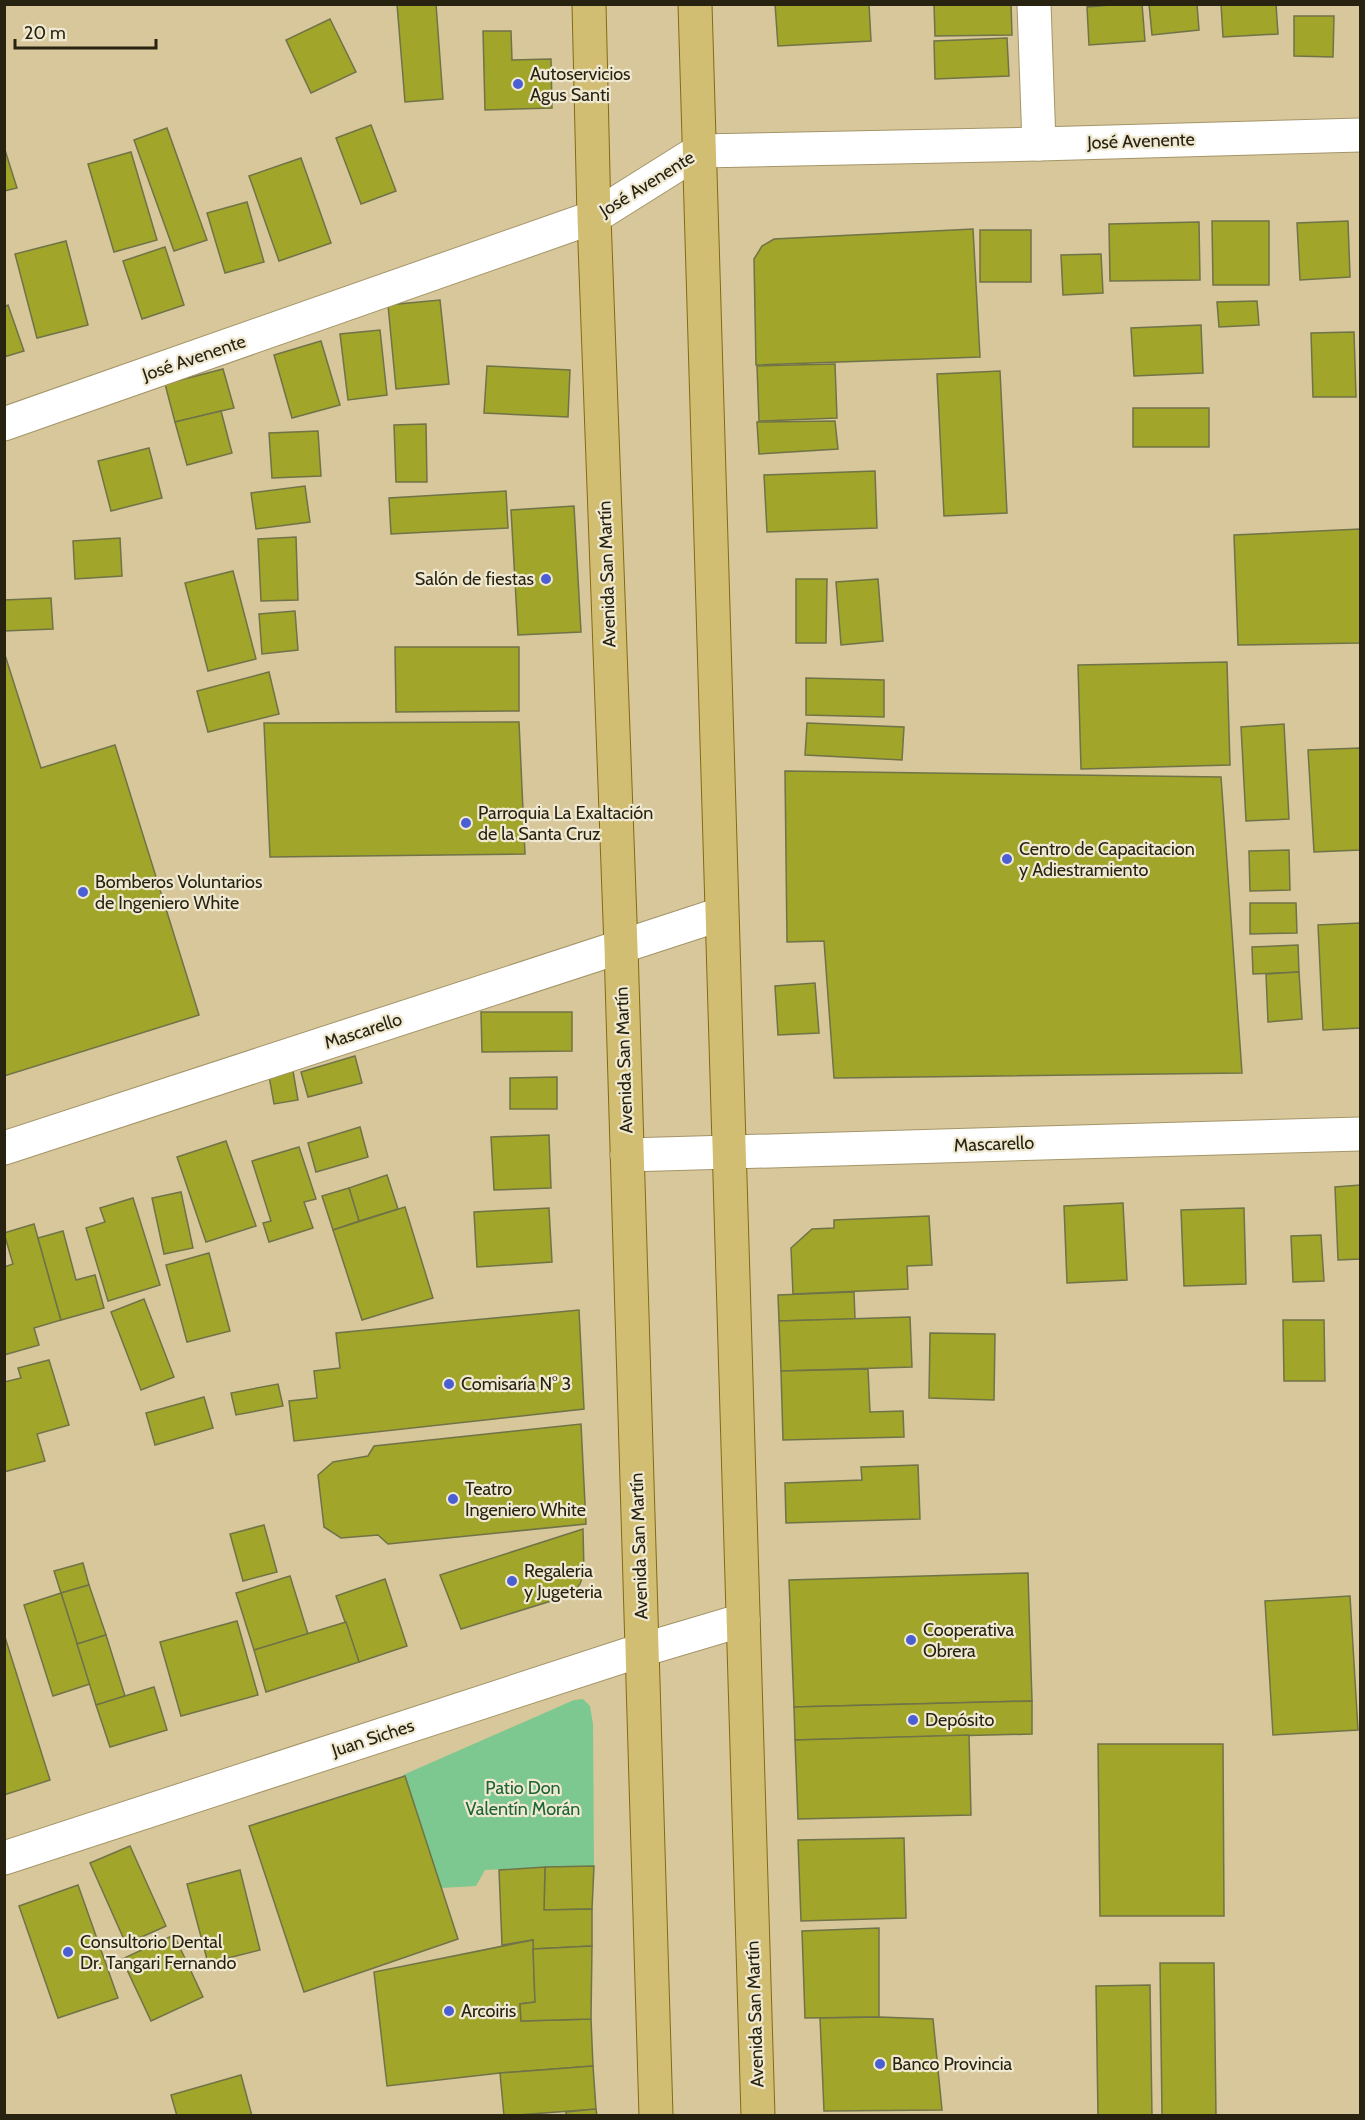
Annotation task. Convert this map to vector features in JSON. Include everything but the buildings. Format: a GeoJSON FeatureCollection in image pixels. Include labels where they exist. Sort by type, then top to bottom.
{"type":"FeatureCollection","features":[{"type":"Feature","properties":{"kind":"main road","name":"Avenida San Martín"},"geometry":{"type":"LineString","coordinates":[[589,4],[594,217],[621,947],[656,2115]]}},
{"type":"Feature","properties":{"kind":"main road","name":"Avenida San Martín"},"geometry":{"type":"LineString","coordinates":[[695,4],[758,2115]]}},
{"type":"Feature","properties":{"kind":"street"},"geometry":{"type":"LineString","coordinates":[[1034,4],[1039,144]]}},
{"type":"Feature","properties":{"kind":"street","name":"José Avenente"},"geometry":{"type":"LineString","coordinates":[[4,424],[594,217],[699,151],[1360,135]]}},
{"type":"Feature","properties":{"kind":"street","name":"Mascarello"},"geometry":{"type":"LineString","coordinates":[[4,1148],[721,914]]}},
{"type":"Feature","properties":{"kind":"street","name":"Mascarello"},"geometry":{"type":"LineString","coordinates":[[627,1155],[1360,1134]]}},
{"type":"Feature","properties":{"kind":"street","name":"Juan Siches"},"geometry":{"type":"LineString","coordinates":[[4,1858],[642,1650],[743,1620]]}},
{"type":"Feature","properties":{"kind":"green space","name":"Patio Don Valentín Morán"},"geometry":{"type":"Polygon","coordinates":[[[583,1699],[590,1706],[593,1724],[594,1866],[485,1870],[476,1886],[441,1888],[403,1775],[574,1700],[583,1699]]]}},
{"type":"Feature","properties":{"kind":"place","name":"Autoservicios Agus Santi"},"geometry":{"type":"Point","coordinates":[518,84]}},
{"type":"Feature","properties":{"kind":"place","name":"Salón de fiestas"},"geometry":{"type":"Point","coordinates":[546,579]}},
{"type":"Feature","properties":{"kind":"place","name":"Parroquia La Exaltación de la Santa Cruz"},"geometry":{"type":"Point","coordinates":[466,823]}},
{"type":"Feature","properties":{"kind":"place","name":"Centro de Capacitacion y Adiestramiento"},"geometry":{"type":"Point","coordinates":[1007,859]}},
{"type":"Feature","properties":{"kind":"place","name":"Bomberos Voluntarios de Ingeniero White"},"geometry":{"type":"Point","coordinates":[83,892]}},
{"type":"Feature","properties":{"kind":"place","name":"Comisaría N° 3"},"geometry":{"type":"Point","coordinates":[449,1384]}},
{"type":"Feature","properties":{"kind":"place","name":"Teatro Ingeniero White"},"geometry":{"type":"Point","coordinates":[453,1499]}},
{"type":"Feature","properties":{"kind":"place","name":"Regaleria y Jugeteria"},"geometry":{"type":"Point","coordinates":[512,1581]}},
{"type":"Feature","properties":{"kind":"place","name":"Cooperativa Obrera"},"geometry":{"type":"Point","coordinates":[911,1640]}},
{"type":"Feature","properties":{"kind":"place","name":"Depósito"},"geometry":{"type":"Point","coordinates":[913,1720]}},
{"type":"Feature","properties":{"kind":"place","name":"Consultorio Dental Dr. Tangari Fernando"},"geometry":{"type":"Point","coordinates":[68,1952]}},
{"type":"Feature","properties":{"kind":"place","name":"Arcoiris"},"geometry":{"type":"Point","coordinates":[449,2011]}},
{"type":"Feature","properties":{"kind":"place","name":"Banco Provincia"},"geometry":{"type":"Point","coordinates":[880,2064]}}]}
